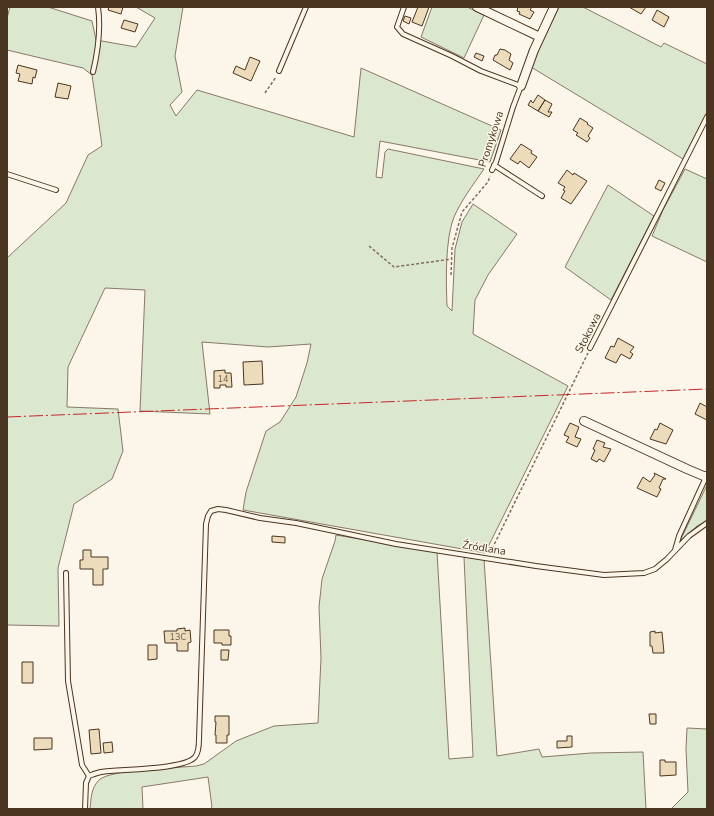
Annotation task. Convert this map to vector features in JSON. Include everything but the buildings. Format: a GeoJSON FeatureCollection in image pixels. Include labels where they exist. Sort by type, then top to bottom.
{"type":"FeatureCollection","features":[{"type":"Feature","properties":{"kind":"street"},"geometry":{"type":"LineString","coordinates":[[477,7],[540,37]]}},
{"type":"Feature","properties":{"kind":"street","name":"Promykowa"},"geometry":{"type":"LineString","coordinates":[[521,86],[534,50],[554,7]]}},
{"type":"Feature","properties":{"kind":"street"},"geometry":{"type":"LineString","coordinates":[[584,421],[707,477]]}},
{"type":"Feature","properties":{"kind":"lane"},"geometry":{"type":"LineString","coordinates":[[93,72],[97,52],[99,20],[98,7]]}},
{"type":"Feature","properties":{"kind":"lane"},"geometry":{"type":"LineString","coordinates":[[279,71],[306,7]]}},
{"type":"Feature","properties":{"kind":"lane"},"geometry":{"type":"LineString","coordinates":[[404,7],[397,28],[402,34],[452,56],[481,71],[521,86]]}},
{"type":"Feature","properties":{"kind":"lane","name":"Promykowa"},"geometry":{"type":"LineString","coordinates":[[492,170],[521,86]]}},
{"type":"Feature","properties":{"kind":"lane","name":"Stokowa"},"geometry":{"type":"LineString","coordinates":[[590,348],[707,117]]}},
{"type":"Feature","properties":{"kind":"lane"},"geometry":{"type":"LineString","coordinates":[[494,165],[542,196]]}},
{"type":"Feature","properties":{"kind":"lane"},"geometry":{"type":"LineString","coordinates":[[7,174],[56,190]]}},
{"type":"Feature","properties":{"kind":"lane"},"geometry":{"type":"LineString","coordinates":[[675,550],[679,536],[707,477]]}},
{"type":"Feature","properties":{"kind":"lane","name":"Źródlana"},"geometry":{"type":"LineString","coordinates":[[89,776],[99,772],[114,770],[176,765],[188,762],[196,756],[199,739],[206,524],[211,511],[218,509],[396,544],[604,575],[644,573],[661,565],[690,536],[707,523]]}},
{"type":"Feature","properties":{"kind":"lane"},"geometry":{"type":"LineString","coordinates":[[66,573],[68,681],[82,766],[89,776],[86,783],[85,809]]}},
{"type":"Feature","properties":{"kind":"path"},"geometry":{"type":"LineString","coordinates":[[265,93],[279,71]]}},
{"type":"Feature","properties":{"kind":"path","name":"Promykowa"},"geometry":{"type":"LineString","coordinates":[[451,275],[452,248],[462,212],[488,182],[492,170]]}},
{"type":"Feature","properties":{"kind":"path"},"geometry":{"type":"LineString","coordinates":[[369,246],[394,267],[452,259]]}},
{"type":"Feature","properties":{"kind":"path","name":"Stokowa"},"geometry":{"type":"LineString","coordinates":[[488,558],[590,348]]}},
{"type":"Feature","properties":{"kind":"green space"},"geometry":{"type":"Polygon","coordinates":[[[10,7],[48,7],[92,21],[96,40],[136,47],[155,18],[136,7],[183,7],[175,56],[182,92],[170,105],[176,116],[197,90],[354,137],[361,68],[501,130],[490,162],[380,141],[376,177],[382,178],[385,152],[388,149],[484,169],[461,204],[451,226],[447,261],[447,306],[452,311],[455,249],[462,222],[473,204],[517,234],[488,275],[475,300],[473,334],[568,386],[485,553],[243,510],[246,492],[266,431],[280,422],[296,397],[307,363],[311,344],[268,347],[202,342],[210,414],[140,411],[145,290],[105,288],[68,367],[67,407],[118,409],[123,451],[112,479],[74,504],[58,568],[59,626],[7,625],[7,258],[66,203],[88,155],[102,146],[92,75],[83,68],[7,50],[7,18],[10,7]]]}},
{"type":"Feature","properties":{"kind":"green space"},"geometry":{"type":"Polygon","coordinates":[[[432,7],[467,7],[484,15],[464,58],[421,37],[432,7]]]}},
{"type":"Feature","properties":{"kind":"green space"},"geometry":{"type":"Polygon","coordinates":[[[559,7],[583,7],[661,47],[664,43],[707,64],[707,112],[683,159],[531,67],[559,7]]]}},
{"type":"Feature","properties":{"kind":"green space"},"geometry":{"type":"Polygon","coordinates":[[[685,169],[707,179],[707,262],[652,236],[663,210],[685,169]]]}},
{"type":"Feature","properties":{"kind":"green space"},"geometry":{"type":"Polygon","coordinates":[[[608,185],[654,216],[611,300],[565,267],[608,185]]]}},
{"type":"Feature","properties":{"kind":"green space"},"geometry":{"type":"Polygon","coordinates":[[[707,485],[707,521],[697,526],[680,541],[707,485]]]}},
{"type":"Feature","properties":{"kind":"green space"},"geometry":{"type":"Polygon","coordinates":[[[336,535],[437,552],[449,759],[473,757],[464,557],[484,559],[497,756],[539,749],[542,757],[591,753],[643,752],[646,809],[210,809],[212,807],[208,777],[142,787],[143,809],[90,809],[94,786],[99,780],[106,776],[130,771],[196,766],[204,764],[236,741],[274,726],[318,723],[321,658],[319,607],[322,579],[336,535]]]}},
{"type":"Feature","properties":{"kind":"green space"},"geometry":{"type":"Polygon","coordinates":[[[687,728],[707,729],[707,809],[671,809],[688,792],[686,749],[687,728]]]}},
{"type":"Feature","properties":{"kind":"power"},"geometry":{"type":"LineString","coordinates":[[7,417],[707,389]]}}]}
